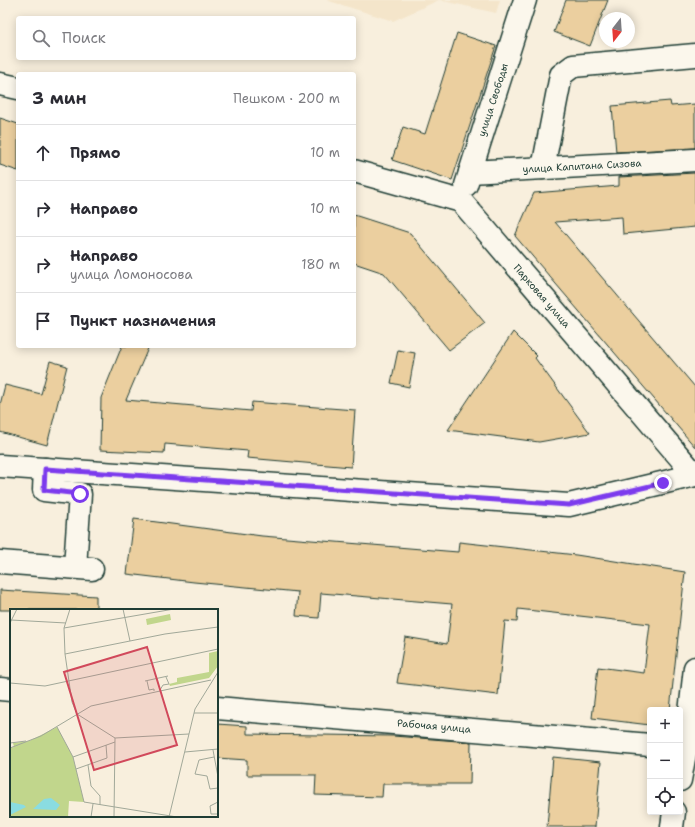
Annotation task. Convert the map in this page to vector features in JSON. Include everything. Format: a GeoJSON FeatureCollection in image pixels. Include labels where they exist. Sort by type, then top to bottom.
{"type":"FeatureCollection","features":[{"type":"Feature","properties":{"kind":"street","name":"улица Свободы"},"geometry":{"type":"LineString","coordinates":[[461,201],[525,0]]}},
{"type":"Feature","properties":{"kind":"street"},"geometry":{"type":"LineString","coordinates":[[543,168],[561,75],[567,70],[573,66],[695,55]]}},
{"type":"Feature","properties":{"kind":"street"},"geometry":{"type":"LineString","coordinates":[[0,84],[16,88]]}},
{"type":"Feature","properties":{"kind":"street","name":"улица Капитана Сизова"},"geometry":{"type":"LineString","coordinates":[[470,172],[695,160]]}},
{"type":"Feature","properties":{"kind":"street"},"geometry":{"type":"LineString","coordinates":[[356,172],[461,201]]}},
{"type":"Feature","properties":{"kind":"street","name":"Парковая улица"},"geometry":{"type":"LineString","coordinates":[[461,201],[695,475]]}},
{"type":"Feature","properties":{"kind":"street"},"geometry":{"type":"LineString","coordinates":[[1,471],[45,469],[569,505],[695,475]]}},
{"type":"Feature","properties":{"kind":"street"},"geometry":{"type":"LineString","coordinates":[[0,562],[84,568],[80,494],[44,490],[45,469]]}},
{"type":"Feature","properties":{"kind":"street"},"geometry":{"type":"LineString","coordinates":[[680,779],[687,748],[695,668]]}},
{"type":"Feature","properties":{"kind":"street"},"geometry":{"type":"LineString","coordinates":[[0,689],[10,690]]}},
{"type":"Feature","properties":{"kind":"street","name":"Рабочая улица"},"geometry":{"type":"LineString","coordinates":[[218,708],[647,745]]}},
{"type":"Feature","properties":{"kind":"street"},"geometry":{"type":"LineString","coordinates":[[672,827],[674,815]]}},
{"type":"Feature","properties":{"kind":"shaded area"},"geometry":{"type":"Polygon","coordinates":[[[326,0],[439,0],[393,21],[326,0]]]}},
{"type":"Feature","properties":{"kind":"shaded area"},"geometry":{"type":"Polygon","coordinates":[[[439,0],[500,0],[496,13],[439,0]]]}},
{"type":"Feature","properties":{"kind":"building"},"geometry":{"type":"Polygon","coordinates":[[[566,0],[608,0],[603,12],[599,12],[599,23],[590,46],[554,32],[566,0]]]}},
{"type":"Feature","properties":{"kind":"building"},"geometry":{"type":"Polygon","coordinates":[[[457,33],[496,46],[452,180],[392,160],[403,127],[425,134],[457,33]]]}},
{"type":"Feature","properties":{"kind":"building"},"geometry":{"type":"Polygon","coordinates":[[[670,101],[671,106],[695,104],[695,148],[616,152],[612,106],[670,101]]]}},
{"type":"Feature","properties":{"kind":"building"},"geometry":{"type":"Polygon","coordinates":[[[0,118],[16,123],[16,170],[0,165],[0,118]]]}},
{"type":"Feature","properties":{"kind":"building"},"geometry":{"type":"Polygon","coordinates":[[[695,173],[695,227],[623,234],[622,217],[555,222],[695,387],[695,447],[515,236],[534,193],[619,186],[619,177],[695,173]]]}},
{"type":"Feature","properties":{"kind":"building"},"geometry":{"type":"Polygon","coordinates":[[[356,216],[410,233],[485,323],[449,350],[384,273],[356,264],[356,216]]]}},
{"type":"Feature","properties":{"kind":"building"},"geometry":{"type":"Polygon","coordinates":[[[513,332],[537,356],[535,358],[590,433],[539,442],[448,430],[513,332]]]}},
{"type":"Feature","properties":{"kind":"building"},"geometry":{"type":"Polygon","coordinates":[[[121,348],[148,348],[126,400],[251,411],[252,402],[355,410],[351,467],[247,458],[248,451],[165,444],[164,453],[100,450],[101,398],[121,348]]]}},
{"type":"Feature","properties":{"kind":"building"},"geometry":{"type":"Polygon","coordinates":[[[398,350],[415,353],[409,387],[391,383],[398,350]]]}},
{"type":"Feature","properties":{"kind":"building"},"geometry":{"type":"Polygon","coordinates":[[[50,361],[67,366],[47,445],[0,432],[0,405],[5,385],[41,394],[50,361]]]}},
{"type":"Feature","properties":{"kind":"building"},"geometry":{"type":"Polygon","coordinates":[[[134,519],[262,536],[458,552],[459,542],[576,555],[685,572],[670,707],[647,707],[647,725],[592,718],[598,667],[644,673],[650,624],[518,609],[517,622],[505,621],[498,695],[397,683],[405,637],[447,644],[452,604],[321,593],[319,618],[296,616],[298,592],[127,574],[134,519]]]}},
{"type":"Feature","properties":{"kind":"building"},"geometry":{"type":"Polygon","coordinates":[[[0,590],[96,596],[96,609],[0,610],[0,590]]]}},
{"type":"Feature","properties":{"kind":"building"},"geometry":{"type":"Polygon","coordinates":[[[218,724],[247,726],[247,734],[393,736],[471,742],[470,784],[383,784],[382,797],[315,795],[316,775],[247,775],[247,760],[218,758],[218,724]]]}},
{"type":"Feature","properties":{"kind":"building"},"geometry":{"type":"Polygon","coordinates":[[[553,757],[601,762],[595,827],[547,827],[553,757]]]}},
{"type":"Feature","properties":{"kind":"route"},"geometry":{"type":"LineString","coordinates":[[80,494],[44,490],[45,469],[569,505],[663,483]]}}]}
